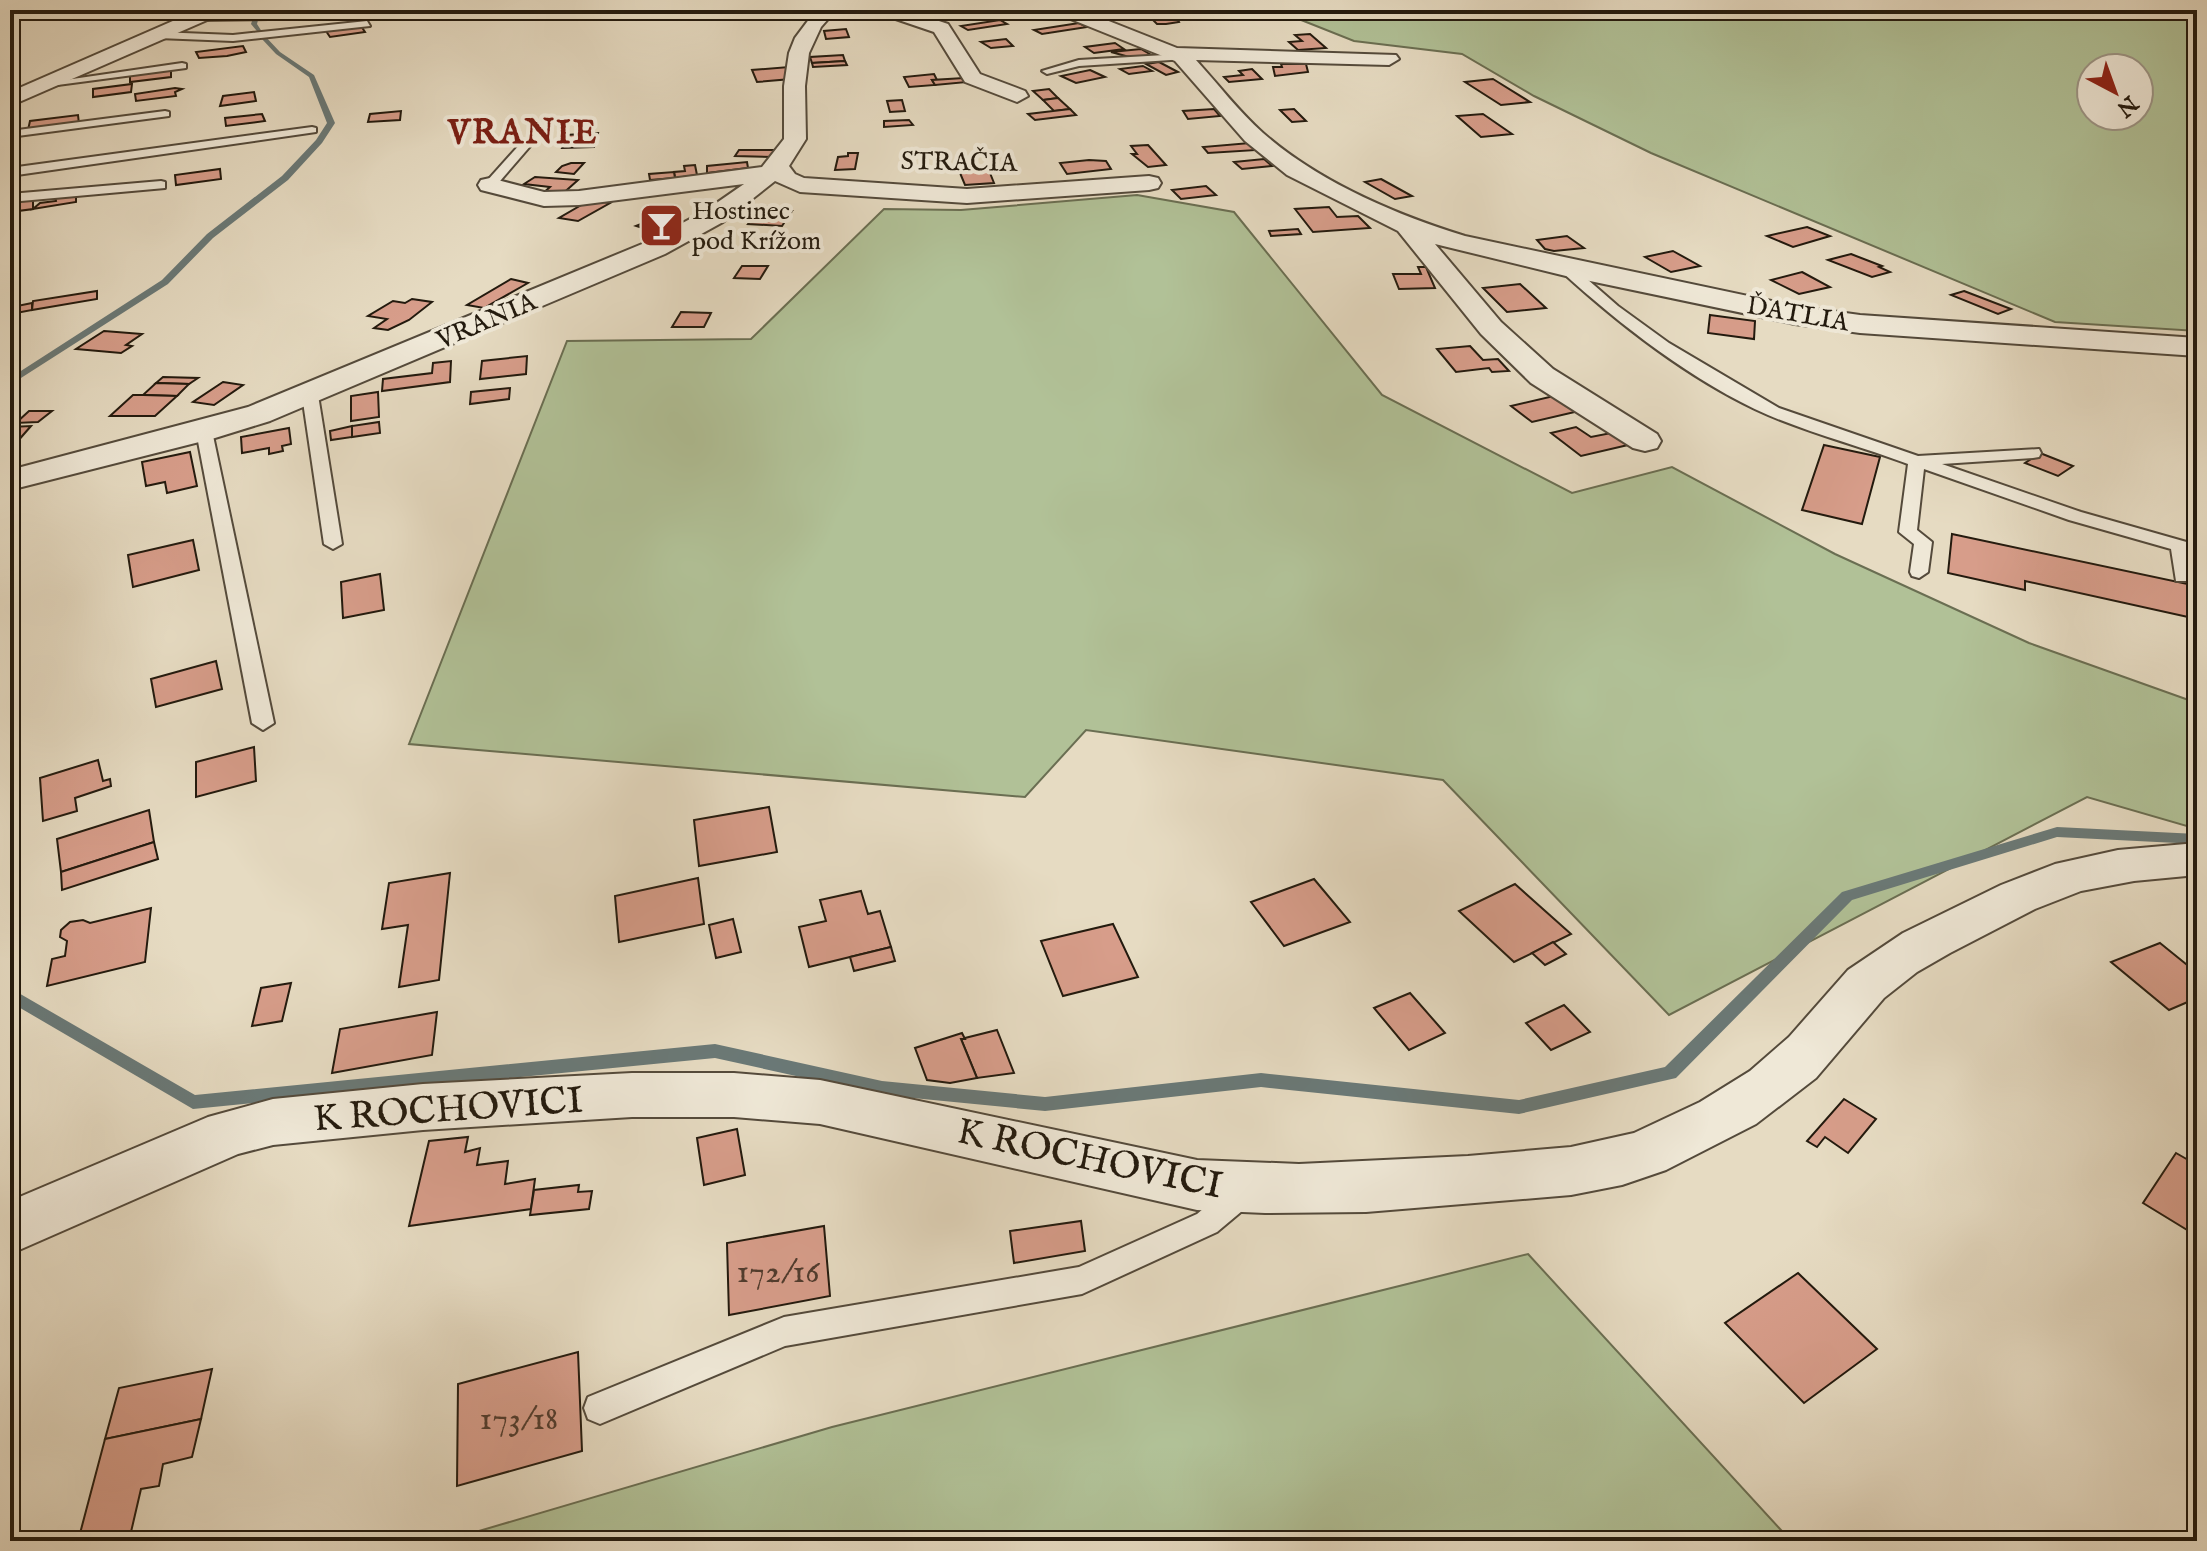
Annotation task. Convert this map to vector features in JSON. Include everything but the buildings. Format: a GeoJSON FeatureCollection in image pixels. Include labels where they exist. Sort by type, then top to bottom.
{"type":"FeatureCollection","features":[{"type":"Feature","properties":{"kind":"street","name":"VRANIA"},"geometry":{"type":"LineString","coordinates":[[10,480],[204,431],[310,395],[692,231],[733,205],[772,169],[795,139],[799,44],[811,23],[827,10]]}},
{"type":"Feature","properties":{"kind":"street"},"geometry":{"type":"LineString","coordinates":[[888,10],[941,28],[972,78],[1017,96]]}},
{"type":"Feature","properties":{"kind":"street","name":"ĎATLIA"},"geometry":{"type":"LineString","coordinates":[[1065,10],[1180,55],[1389,59]]}},
{"type":"Feature","properties":{"kind":"street"},"geometry":{"type":"LineString","coordinates":[[10,100],[206,13]]}},
{"type":"Feature","properties":{"kind":"street","name":"ĎATLIA"},"geometry":{"type":"LineString","coordinates":[[1180,55],[1272,155],[1308,177],[1407,226],[1494,252],[1795,315],[1860,324],[2197,347]]}},
{"type":"Feature","properties":{"kind":"street"},"geometry":{"type":"LineString","coordinates":[[490,185],[544,199],[579,198],[772,169]]}},
{"type":"Feature","properties":{"kind":"street","name":"STRAČIA"},"geometry":{"type":"LineString","coordinates":[[772,169],[800,185],[888,189],[940,196],[1149,183]]}},
{"type":"Feature","properties":{"kind":"street","name":"ĎATLIA"},"geometry":{"type":"LineString","coordinates":[[1407,226],[1491,328],[1542,376],[1645,441]]}},
{"type":"Feature","properties":{"kind":"street","name":"K ROCHOVICI"},"geometry":{"type":"LineString","coordinates":[[10,1228],[228,1133],[273,1122],[423,1107],[632,1095],[734,1095],[820,1102],[1197,1185],[1248,1189],[1365,1186],[1534,1176],[1612,1161],[1667,1145],[1720,1117],[1798,1063],[1843,1005],[1878,973],[1917,947],[2031,891],[2071,877],[2149,863],[2197,859]]}},
{"type":"Feature","properties":{"kind":"lane"},"geometry":{"type":"LineString","coordinates":[[206,13],[288,10]]}},
{"type":"Feature","properties":{"kind":"lane"},"geometry":{"type":"LineString","coordinates":[[206,13],[269,16],[321,10]]}},
{"type":"Feature","properties":{"kind":"lane"},"geometry":{"type":"LineString","coordinates":[[158,35],[260,37],[367,24]]}},
{"type":"Feature","properties":{"kind":"lane"},"geometry":{"type":"LineString","coordinates":[[1047,71],[1079,63],[1180,55]]}},
{"type":"Feature","properties":{"kind":"lane"},"geometry":{"type":"LineString","coordinates":[[50,83],[182,66]]}},
{"type":"Feature","properties":{"kind":"lane"},"geometry":{"type":"LineString","coordinates":[[10,134],[165,114]]}},
{"type":"Feature","properties":{"kind":"lane"},"geometry":{"type":"LineString","coordinates":[[10,172],[312,130]]}},
{"type":"Feature","properties":{"kind":"lane"},"geometry":{"type":"LineString","coordinates":[[490,185],[526,144]]}},
{"type":"Feature","properties":{"kind":"lane"},"geometry":{"type":"LineString","coordinates":[[10,198],[161,185]]}},
{"type":"Feature","properties":{"kind":"lane"},"geometry":{"type":"LineString","coordinates":[[1566,268],[1601,301],[1726,387],[1773,411],[2075,516],[2188,548],[2183,577]]}},
{"type":"Feature","properties":{"kind":"lane"},"geometry":{"type":"LineString","coordinates":[[310,395],[333,544]]}},
{"type":"Feature","properties":{"kind":"lane"},"geometry":{"type":"LineString","coordinates":[[204,431],[263,723]]}},
{"type":"Feature","properties":{"kind":"lane"},"geometry":{"type":"LineString","coordinates":[[1917,461],[2033,453]]}},
{"type":"Feature","properties":{"kind":"lane"},"geometry":{"type":"LineString","coordinates":[[1917,461],[1908,532],[1923,542],[1919,572]]}},
{"type":"Feature","properties":{"kind":"lane"},"geometry":{"type":"LineString","coordinates":[[600,1408],[784,1332],[1082,1280],[1207,1223],[1248,1189]]}},
{"type":"Feature","properties":{"kind":"green space"},"geometry":{"type":"Polygon","coordinates":[[[1276,10],[2197,10],[2197,331],[2055,322],[1651,153],[1534,96],[1462,54],[1354,41],[1276,10]]]}},
{"type":"Feature","properties":{"kind":"green space"},"geometry":{"type":"Polygon","coordinates":[[[1137,195],[1234,212],[1382,395],[1572,493],[1672,467],[1835,554],[2029,643],[2197,703],[2197,829],[2087,797],[1669,1015],[1443,780],[1086,730],[1025,797],[409,744],[567,341],[751,339],[884,209],[961,210],[1137,195]]]}},
{"type":"Feature","properties":{"kind":"green space"},"geometry":{"type":"Polygon","coordinates":[[[1528,1254],[1791,1541],[445,1541],[832,1427],[1528,1254]]]}},
{"type":"Feature","properties":{"kind":"waterway"},"geometry":{"type":"LineString","coordinates":[[256,16],[254,24],[262,34]]}},
{"type":"Feature","properties":{"kind":"waterway"},"geometry":{"type":"LineString","coordinates":[[10,382],[165,282],[210,236],[285,178],[319,141],[331,123],[312,76],[278,53],[263,37]]}},
{"type":"Feature","properties":{"kind":"waterway"},"geometry":{"type":"LineString","coordinates":[[10,994],[193,1102],[715,1051],[882,1088],[1045,1104],[1261,1080],[1519,1107],[1670,1073],[1847,896],[2057,832],[2197,839]]}},
{"type":"Feature","properties":{"kind":"place","name":"Hostinec pod Krížom"},"geometry":{"type":"Point","coordinates":[661,225]}},
{"type":"Feature","properties":{"kind":"district","name":"VRANIE"},"geometry":{"type":"Point","coordinates":[523,131]}}]}
